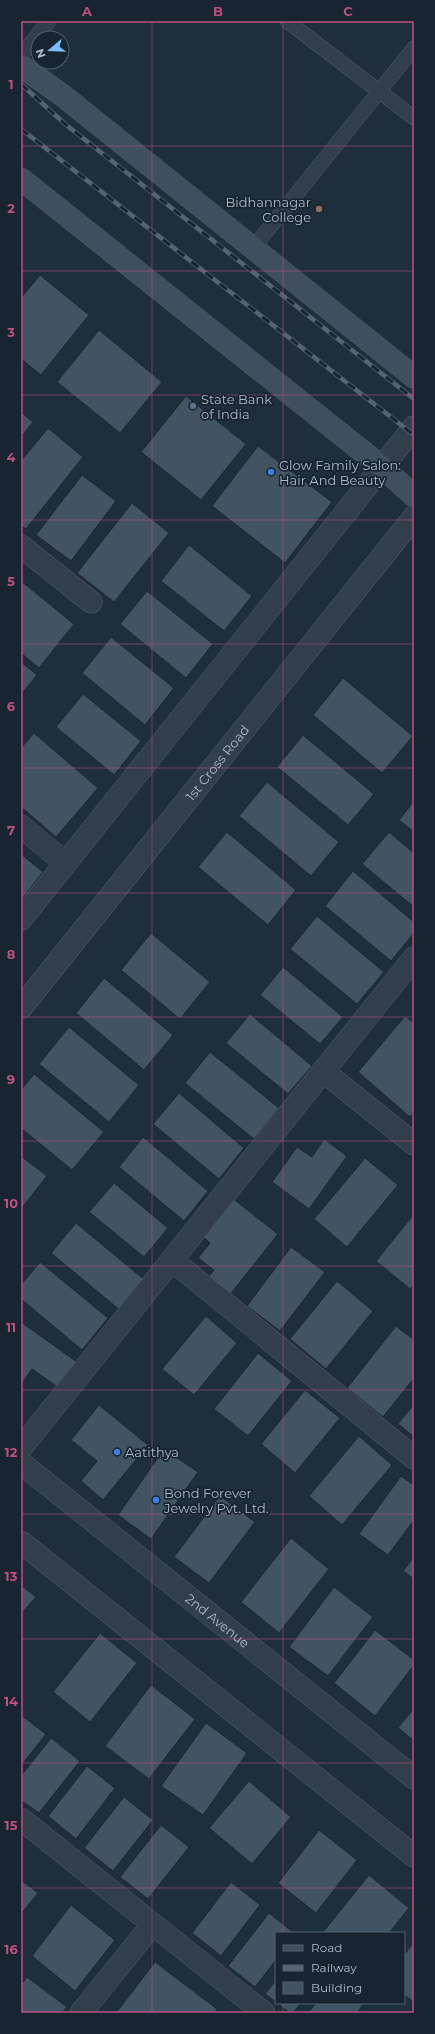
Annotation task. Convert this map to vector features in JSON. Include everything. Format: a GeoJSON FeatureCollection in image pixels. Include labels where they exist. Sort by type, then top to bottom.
{"type":"FeatureCollection","features":[{"type":"Feature","properties":{"kind":"main road"},"geometry":{"type":"LineString","coordinates":[[21,66],[62,95],[414,377]]}},
{"type":"Feature","properties":{"kind":"main road"},"geometry":{"type":"LineString","coordinates":[[21,179],[382,467],[414,496]]}},
{"type":"Feature","properties":{"kind":"street"},"geometry":{"type":"LineString","coordinates":[[21,919],[414,426]]}},
{"type":"Feature","properties":{"kind":"street","name":"1st Cross Road"},"geometry":{"type":"LineString","coordinates":[[21,1008],[414,517]]}},
{"type":"Feature","properties":{"kind":"street"},"geometry":{"type":"LineString","coordinates":[[21,546],[91,602]]}},
{"type":"Feature","properties":{"kind":"street"},"geometry":{"type":"LineString","coordinates":[[21,826],[65,863]]}},
{"type":"Feature","properties":{"kind":"street"},"geometry":{"type":"LineString","coordinates":[[21,1448],[414,958]]}},
{"type":"Feature","properties":{"kind":"street"},"geometry":{"type":"LineString","coordinates":[[323,1071],[414,1144]]}},
{"type":"Feature","properties":{"kind":"street"},"geometry":{"type":"LineString","coordinates":[[172,1260],[414,1458]]}},
{"type":"Feature","properties":{"kind":"street","name":"2nd Avenue"},"geometry":{"type":"LineString","coordinates":[[21,1463],[414,1778]]}},
{"type":"Feature","properties":{"kind":"street"},"geometry":{"type":"LineString","coordinates":[[21,1542],[414,1856]]}},
{"type":"Feature","properties":{"kind":"street"},"geometry":{"type":"LineString","coordinates":[[21,1819],[264,2013]]}},
{"type":"Feature","properties":{"kind":"street"},"geometry":{"type":"LineString","coordinates":[[81,2013],[152,1925]]}},
{"type":"Feature","properties":{"kind":"lane"},"geometry":{"type":"LineString","coordinates":[[21,55],[49,21]]}},
{"type":"Feature","properties":{"kind":"lane"},"geometry":{"type":"LineString","coordinates":[[287,21],[414,118]]}},
{"type":"Feature","properties":{"kind":"lane"},"geometry":{"type":"LineString","coordinates":[[253,248],[414,48]]}},
{"type":"Feature","properties":{"kind":"building"},"geometry":{"type":"Polygon","coordinates":[[[40,275],[89,315],[41,375],[21,359],[21,298],[40,275]]]}},
{"type":"Feature","properties":{"kind":"building"},"geometry":{"type":"Polygon","coordinates":[[[99,330],[162,382],[120,433],[57,382],[99,330]]]}},
{"type":"Feature","properties":{"kind":"building"},"geometry":{"type":"Polygon","coordinates":[[[186,396],[246,444],[201,500],[141,452],[186,396]]]}},
{"type":"Feature","properties":{"kind":"building"},"geometry":{"type":"Polygon","coordinates":[[[21,412],[33,422],[21,437],[21,412]]]}},
{"type":"Feature","properties":{"kind":"building"},"geometry":{"type":"Polygon","coordinates":[[[48,428],[83,457],[26,529],[21,525],[21,461],[48,428]]]}},
{"type":"Feature","properties":{"kind":"building"},"geometry":{"type":"Polygon","coordinates":[[[258,446],[332,502],[285,563],[212,506],[258,446]]]}},
{"type":"Feature","properties":{"kind":"building"},"geometry":{"type":"Polygon","coordinates":[[[82,475],[116,501],[71,561],[36,535],[82,475]]]}},
{"type":"Feature","properties":{"kind":"building"},"geometry":{"type":"Polygon","coordinates":[[[132,503],[169,533],[114,602],[77,573],[132,503]]]}},
{"type":"Feature","properties":{"kind":"building"},"geometry":{"type":"Polygon","coordinates":[[[189,545],[252,596],[224,631],[161,581],[189,545]]]}},
{"type":"Feature","properties":{"kind":"building"},"geometry":{"type":"Polygon","coordinates":[[[21,581],[74,624],[39,668],[21,653],[21,581]]]}},
{"type":"Feature","properties":{"kind":"building"},"geometry":{"type":"Polygon","coordinates":[[[147,591],[213,644],[186,678],[120,624],[147,591]]]}},
{"type":"Feature","properties":{"kind":"building"},"geometry":{"type":"Polygon","coordinates":[[[111,637],[174,688],[145,725],[82,673],[111,637]]]}},
{"type":"Feature","properties":{"kind":"building"},"geometry":{"type":"Polygon","coordinates":[[[21,662],[37,675],[21,695],[21,662]]]}},
{"type":"Feature","properties":{"kind":"building"},"geometry":{"type":"Polygon","coordinates":[[[343,678],[413,736],[382,773],[313,715],[343,678]]]}},
{"type":"Feature","properties":{"kind":"building"},"geometry":{"type":"Polygon","coordinates":[[[83,694],[141,741],[114,775],[56,727],[83,694]]]}},
{"type":"Feature","properties":{"kind":"building"},"geometry":{"type":"Polygon","coordinates":[[[34,733],[98,788],[56,837],[21,807],[21,748],[34,733]]]}},
{"type":"Feature","properties":{"kind":"building"},"geometry":{"type":"Polygon","coordinates":[[[303,735],[374,794],[348,825],[277,767],[303,735]]]}},
{"type":"Feature","properties":{"kind":"building"},"geometry":{"type":"Polygon","coordinates":[[[267,782],[339,842],[311,876],[239,816],[267,782]]]}},
{"type":"Feature","properties":{"kind":"building"},"geometry":{"type":"Polygon","coordinates":[[[414,801],[414,832],[399,820],[414,801]]]}},
{"type":"Feature","properties":{"kind":"building"},"geometry":{"type":"Polygon","coordinates":[[[227,832],[296,890],[268,925],[198,867],[227,832]]]}},
{"type":"Feature","properties":{"kind":"building"},"geometry":{"type":"Polygon","coordinates":[[[389,832],[414,853],[414,907],[362,864],[389,832]]]}},
{"type":"Feature","properties":{"kind":"building"},"geometry":{"type":"Polygon","coordinates":[[[21,854],[43,872],[21,900],[21,854]]]}},
{"type":"Feature","properties":{"kind":"building"},"geometry":{"type":"Polygon","coordinates":[[[353,871],[414,922],[414,933],[391,961],[325,906],[353,871]]]}},
{"type":"Feature","properties":{"kind":"building"},"geometry":{"type":"Polygon","coordinates":[[[317,916],[384,972],[357,1004],[290,949],[317,916]]]}},
{"type":"Feature","properties":{"kind":"building"},"geometry":{"type":"Polygon","coordinates":[[[151,933],[210,982],[180,1019],[121,970],[151,933]]]}},
{"type":"Feature","properties":{"kind":"building"},"geometry":{"type":"Polygon","coordinates":[[[283,967],[343,1017],[320,1044],[260,995],[283,967]]]}},
{"type":"Feature","properties":{"kind":"building"},"geometry":{"type":"Polygon","coordinates":[[[104,978],[173,1035],[144,1070],[76,1013],[104,978]]]}},
{"type":"Feature","properties":{"kind":"building"},"geometry":{"type":"Polygon","coordinates":[[[250,1014],[312,1066],[288,1094],[226,1043],[250,1014]]]}},
{"type":"Feature","properties":{"kind":"building"},"geometry":{"type":"Polygon","coordinates":[[[405,1016],[414,1023],[414,1112],[410,1117],[358,1072],[405,1016]]]}},
{"type":"Feature","properties":{"kind":"building"},"geometry":{"type":"Polygon","coordinates":[[[69,1027],[139,1085],[109,1122],[39,1064],[69,1027]]]}},
{"type":"Feature","properties":{"kind":"building"},"geometry":{"type":"Polygon","coordinates":[[[210,1052],[279,1108],[254,1139],[185,1083],[210,1052]]]}},
{"type":"Feature","properties":{"kind":"building"},"geometry":{"type":"Polygon","coordinates":[[[34,1074],[104,1132],[72,1170],[21,1128],[21,1090],[34,1074]]]}},
{"type":"Feature","properties":{"kind":"building"},"geometry":{"type":"Polygon","coordinates":[[[179,1093],[244,1148],[219,1179],[153,1124],[179,1093]]]}},
{"type":"Feature","properties":{"kind":"building"},"geometry":{"type":"Polygon","coordinates":[[[143,1137],[208,1191],[184,1221],[119,1167],[143,1137]]]}},
{"type":"Feature","properties":{"kind":"building"},"geometry":{"type":"Polygon","coordinates":[[[324,1139],[347,1156],[309,1209],[272,1182],[297,1147],[312,1157],[324,1139]]]}},
{"type":"Feature","properties":{"kind":"building"},"geometry":{"type":"Polygon","coordinates":[[[21,1156],[47,1176],[21,1209],[21,1156]]]}},
{"type":"Feature","properties":{"kind":"building"},"geometry":{"type":"Polygon","coordinates":[[[365,1158],[398,1185],[347,1247],[314,1219],[365,1158]]]}},
{"type":"Feature","properties":{"kind":"building"},"geometry":{"type":"Polygon","coordinates":[[[114,1183],[168,1228],[144,1257],[89,1212],[114,1183]]]}},
{"type":"Feature","properties":{"kind":"building"},"geometry":{"type":"Polygon","coordinates":[[[231,1197],[278,1234],[229,1296],[207,1279],[214,1270],[198,1258],[210,1243],[201,1235],[231,1197]]]}},
{"type":"Feature","properties":{"kind":"building"},"geometry":{"type":"Polygon","coordinates":[[[414,1214],[414,1284],[410,1289],[376,1261],[414,1214]]]}},
{"type":"Feature","properties":{"kind":"building"},"geometry":{"type":"Polygon","coordinates":[[[76,1223],[146,1281],[121,1311],[51,1253],[76,1223]]]}},
{"type":"Feature","properties":{"kind":"building"},"geometry":{"type":"Polygon","coordinates":[[[291,1247],[325,1272],[280,1331],[247,1306],[291,1247]]]}},
{"type":"Feature","properties":{"kind":"building"},"geometry":{"type":"Polygon","coordinates":[[[40,1262],[108,1318],[82,1350],[21,1299],[21,1285],[40,1262]]]}},
{"type":"Feature","properties":{"kind":"building"},"geometry":{"type":"Polygon","coordinates":[[[337,1281],[373,1311],[326,1369],[290,1339],[337,1281]]]}},
{"type":"Feature","properties":{"kind":"building"},"geometry":{"type":"Polygon","coordinates":[[[206,1316],[237,1343],[194,1395],[162,1369],[206,1316]]]}},
{"type":"Feature","properties":{"kind":"building"},"geometry":{"type":"Polygon","coordinates":[[[21,1322],[77,1362],[59,1388],[32,1369],[21,1385],[21,1322]]]}},
{"type":"Feature","properties":{"kind":"building"},"geometry":{"type":"Polygon","coordinates":[[[396,1326],[414,1340],[414,1378],[383,1417],[347,1388],[396,1326]]]}},
{"type":"Feature","properties":{"kind":"building"},"geometry":{"type":"Polygon","coordinates":[[[258,1353],[292,1381],[248,1436],[214,1409],[258,1353]]]}},
{"type":"Feature","properties":{"kind":"building"},"geometry":{"type":"Polygon","coordinates":[[[305,1390],[340,1418],[295,1473],[261,1444],[305,1390]]]}},
{"type":"Feature","properties":{"kind":"building"},"geometry":{"type":"Polygon","coordinates":[[[414,1404],[414,1437],[398,1424],[414,1404]]]}},
{"type":"Feature","properties":{"kind":"building"},"geometry":{"type":"Polygon","coordinates":[[[99,1405],[148,1445],[103,1500],[81,1481],[97,1461],[71,1440],[99,1405]]]}},
{"type":"Feature","properties":{"kind":"building"},"geometry":{"type":"Polygon","coordinates":[[[359,1436],[392,1465],[342,1525],[309,1496],[359,1436]]]}},
{"type":"Feature","properties":{"kind":"building"},"geometry":{"type":"Polygon","coordinates":[[[164,1449],[198,1472],[151,1539],[118,1515],[164,1449]]]}},
{"type":"Feature","properties":{"kind":"building"},"geometry":{"type":"Polygon","coordinates":[[[401,1476],[414,1485],[414,1520],[388,1555],[359,1534],[401,1476]]]}},
{"type":"Feature","properties":{"kind":"building"},"geometry":{"type":"Polygon","coordinates":[[[220,1496],[255,1522],[209,1583],[174,1557],[220,1496]]]}},
{"type":"Feature","properties":{"kind":"building"},"geometry":{"type":"Polygon","coordinates":[[[291,1538],[329,1569],[279,1633],[241,1602],[291,1538]]]}},
{"type":"Feature","properties":{"kind":"building"},"geometry":{"type":"Polygon","coordinates":[[[414,1557],[414,1579],[403,1571],[414,1557]]]}},
{"type":"Feature","properties":{"kind":"building"},"geometry":{"type":"Polygon","coordinates":[[[21,1585],[36,1597],[21,1614],[21,1585]]]}},
{"type":"Feature","properties":{"kind":"building"},"geometry":{"type":"Polygon","coordinates":[[[334,1587],[373,1617],[328,1676],[289,1647],[334,1587]]]}},
{"type":"Feature","properties":{"kind":"building"},"geometry":{"type":"Polygon","coordinates":[[[375,1630],[414,1660],[414,1665],[375,1716],[334,1683],[375,1630]]]}},
{"type":"Feature","properties":{"kind":"building"},"geometry":{"type":"Polygon","coordinates":[[[100,1633],[137,1663],[90,1722],[53,1692],[100,1633]]]}},
{"type":"Feature","properties":{"kind":"building"},"geometry":{"type":"Polygon","coordinates":[[[151,1685],[195,1719],[149,1779],[105,1746],[151,1685]]]}},
{"type":"Feature","properties":{"kind":"building"},"geometry":{"type":"Polygon","coordinates":[[[414,1708],[414,1741],[398,1728],[414,1708]]]}},
{"type":"Feature","properties":{"kind":"building"},"geometry":{"type":"Polygon","coordinates":[[[21,1715],[46,1734],[21,1766],[21,1715]]]}},
{"type":"Feature","properties":{"kind":"building"},"geometry":{"type":"Polygon","coordinates":[[[206,1723],[247,1753],[203,1815],[161,1786],[206,1723]]]}},
{"type":"Feature","properties":{"kind":"building"},"geometry":{"type":"Polygon","coordinates":[[[51,1738],[80,1761],[39,1813],[21,1800],[21,1776],[51,1738]]]}},
{"type":"Feature","properties":{"kind":"building"},"geometry":{"type":"Polygon","coordinates":[[[87,1766],[115,1788],[76,1839],[48,1816],[87,1766]]]}},
{"type":"Feature","properties":{"kind":"building"},"geometry":{"type":"Polygon","coordinates":[[[249,1781],[291,1817],[252,1864],[209,1828],[249,1781]]]}},
{"type":"Feature","properties":{"kind":"building"},"geometry":{"type":"Polygon","coordinates":[[[124,1797],[153,1820],[113,1871],[84,1848],[124,1797]]]}},
{"type":"Feature","properties":{"kind":"building"},"geometry":{"type":"Polygon","coordinates":[[[161,1825],[189,1847],[148,1899],[120,1877],[161,1825]]]}},
{"type":"Feature","properties":{"kind":"building"},"geometry":{"type":"Polygon","coordinates":[[[319,1830],[357,1860],[316,1913],[278,1883],[319,1830]]]}},
{"type":"Feature","properties":{"kind":"building"},"geometry":{"type":"Polygon","coordinates":[[[369,1875],[409,1908],[390,1932],[323,1932],[369,1875]]]}},
{"type":"Feature","properties":{"kind":"building"},"geometry":{"type":"Polygon","coordinates":[[[21,1880],[38,1893],[21,1914],[21,1880]]]}},
{"type":"Feature","properties":{"kind":"building"},"geometry":{"type":"Polygon","coordinates":[[[231,1882],[260,1905],[221,1956],[192,1933],[231,1882]]]}},
{"type":"Feature","properties":{"kind":"building"},"geometry":{"type":"Polygon","coordinates":[[[71,1905],[115,1940],[75,1991],[32,1956],[71,1905]]]}},
{"type":"Feature","properties":{"kind":"building"},"geometry":{"type":"Polygon","coordinates":[[[269,1913],[293,1932],[275,1932],[275,1961],[255,1987],[228,1966],[269,1913]]]}},
{"type":"Feature","properties":{"kind":"building"},"geometry":{"type":"Polygon","coordinates":[[[414,1942],[414,2002],[405,1996],[405,1954],[414,1942]]]}},
{"type":"Feature","properties":{"kind":"building"},"geometry":{"type":"Polygon","coordinates":[[[155,1962],[217,2009],[215,2013],[116,2013],[155,1962]]]}},
{"type":"Feature","properties":{"kind":"building"},"geometry":{"type":"Polygon","coordinates":[[[27,1977],[67,2007],[62,2013],[21,2013],[21,1985],[27,1977]]]}},
{"type":"Feature","properties":{"kind":"building"},"geometry":{"type":"Polygon","coordinates":[[[275,1981],[275,2001],[265,1994],[275,1981]]]}},
{"type":"Feature","properties":{"kind":"building"},"geometry":{"type":"Polygon","coordinates":[[[278,2004],[300,2004],[293,2013],[290,2013],[278,2004]]]}},
{"type":"Feature","properties":{"kind":"building"},"geometry":{"type":"Polygon","coordinates":[[[315,2004],[363,2004],[357,2013],[308,2013],[315,2004]]]}},
{"type":"Feature","properties":{"kind":"railway"},"geometry":{"type":"LineString","coordinates":[[21,84],[65,124],[414,399]]}},
{"type":"Feature","properties":{"kind":"railway"},"geometry":{"type":"LineString","coordinates":[[21,129],[414,435]]}},
{"type":"Feature","properties":{"kind":"place","name":"Bidhannagar College"},"geometry":{"type":"Point","coordinates":[319,209]}},
{"type":"Feature","properties":{"kind":"place","name":"State Bank of India"},"geometry":{"type":"Point","coordinates":[193,406]}},
{"type":"Feature","properties":{"kind":"place","name":"Glow Family Salon: Hair And Beauty"},"geometry":{"type":"Point","coordinates":[271,472]}},
{"type":"Feature","properties":{"kind":"place","name":"Aatithya"},"geometry":{"type":"Point","coordinates":[117,1452]}},
{"type":"Feature","properties":{"kind":"place","name":"Bond Forever Jewelry Pvt. Ltd."},"geometry":{"type":"Point","coordinates":[156,1500]}}]}
